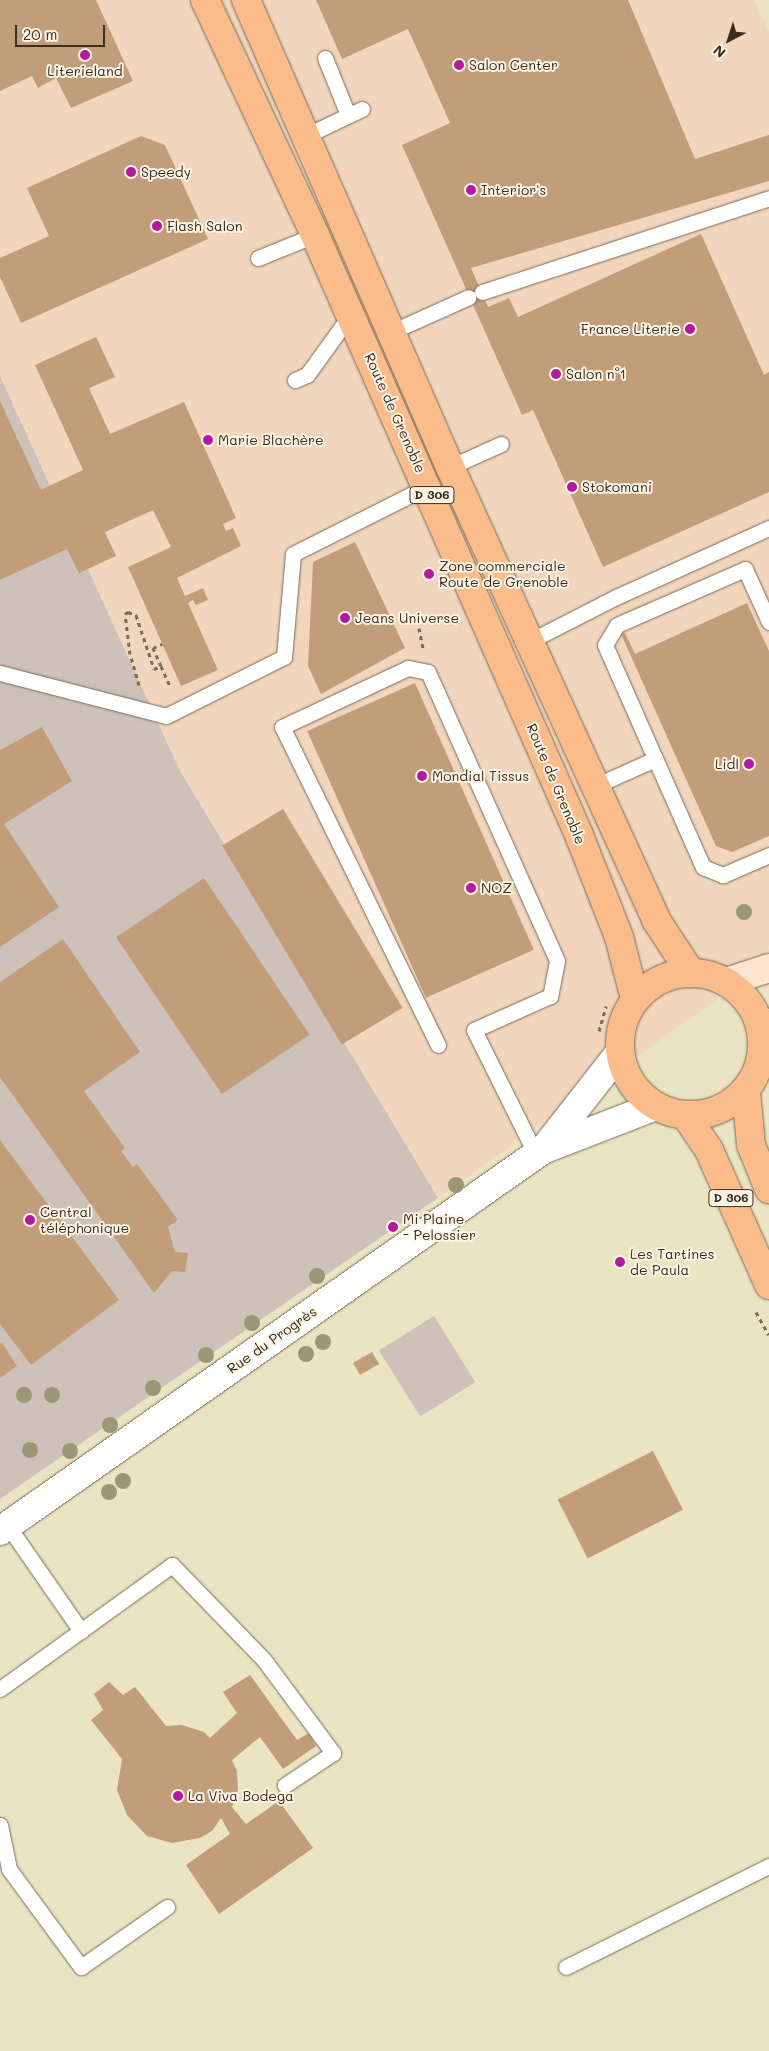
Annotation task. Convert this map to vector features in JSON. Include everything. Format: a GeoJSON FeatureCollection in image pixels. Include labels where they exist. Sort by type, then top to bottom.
{"type":"FeatureCollection","features":[{"type":"Feature","properties":{"kind":"main road","name":"Route de Grenoble"},"geometry":{"type":"LineString","coordinates":[[204,0],[351,314],[428,486],[579,835],[618,937],[635,999]]}},
{"type":"Feature","properties":{"kind":"main road","name":"Route de Grenoble"},"geometry":{"type":"LineString","coordinates":[[246,0],[450,467],[597,786],[656,920],[691,972]]}},
{"type":"Feature","properties":{"kind":"main road"},"geometry":{"type":"LineString","coordinates":[[726,982],[769,968]]}},
{"type":"Feature","properties":{"kind":"main road"},"geometry":{"type":"LineString","coordinates":[[691,972],[726,982],[743,994],[766,1027],[759,1066],[746,1091],[728,1106],[708,1114],[686,1116],[656,1106],[638,1092],[626,1074],[620,1052],[620,1033],[635,999],[651,985],[670,976],[691,972]]}},
{"type":"Feature","properties":{"kind":"main road","name":"D 306"},"geometry":{"type":"LineString","coordinates":[[746,1091],[751,1145],[769,1189]]}},
{"type":"Feature","properties":{"kind":"main road","name":"D 306"},"geometry":{"type":"LineString","coordinates":[[686,1116],[709,1150],[761,1295]]}},
{"type":"Feature","properties":{"kind":"street","name":"Rue du Progrès"},"geometry":{"type":"LineString","coordinates":[[540,1152],[620,1052]]}},
{"type":"Feature","properties":{"kind":"street","name":"Rue du Progrès"},"geometry":{"type":"LineString","coordinates":[[4,1529],[540,1152],[656,1106]]}},
{"type":"Feature","properties":{"kind":"lane"},"geometry":{"type":"LineString","coordinates":[[325,58],[348,116]]}},
{"type":"Feature","properties":{"kind":"lane"},"geometry":{"type":"LineString","coordinates":[[305,136],[362,109]]}},
{"type":"Feature","properties":{"kind":"lane"},"geometry":{"type":"LineString","coordinates":[[391,332],[476,295],[769,198]]}},
{"type":"Feature","properties":{"kind":"lane"},"geometry":{"type":"LineString","coordinates":[[258,258],[315,235]]}},
{"type":"Feature","properties":{"kind":"lane"},"geometry":{"type":"LineString","coordinates":[[295,380],[307,375],[351,314]]}},
{"type":"Feature","properties":{"kind":"lane"},"geometry":{"type":"LineString","coordinates":[[450,467],[501,444]]}},
{"type":"Feature","properties":{"kind":"lane"},"geometry":{"type":"LineString","coordinates":[[0,673],[166,716],[284,658],[293,554],[428,486]]}},
{"type":"Feature","properties":{"kind":"lane"},"geometry":{"type":"LineString","coordinates":[[530,641],[616,597],[769,528]]}},
{"type":"Feature","properties":{"kind":"lane"},"geometry":{"type":"LineString","coordinates":[[769,622],[745,569],[617,625],[605,645],[703,867],[723,875],[769,855]]}},
{"type":"Feature","properties":{"kind":"lane"},"geometry":{"type":"LineString","coordinates":[[438,1045],[282,727],[408,668],[428,672],[557,962],[550,996],[474,1030],[540,1152]]}},
{"type":"Feature","properties":{"kind":"lane"},"geometry":{"type":"LineString","coordinates":[[597,786],[655,759]]}},
{"type":"Feature","properties":{"kind":"lane"},"geometry":{"type":"LineString","coordinates":[[4,1529],[81,1630]]}},
{"type":"Feature","properties":{"kind":"lane"},"geometry":{"type":"LineString","coordinates":[[0,1689],[172,1566],[264,1660],[333,1753],[285,1785]]}},
{"type":"Feature","properties":{"kind":"lane"},"geometry":{"type":"LineString","coordinates":[[0,1825],[10,1869],[81,1967],[167,1907]]}},
{"type":"Feature","properties":{"kind":"lane"},"geometry":{"type":"LineString","coordinates":[[566,1967],[769,1866]]}},
{"type":"Feature","properties":{"kind":"path"},"geometry":{"type":"LineString","coordinates":[[152,712],[157,693],[145,690],[137,681],[124,618],[128,612],[136,615],[154,669],[161,666]]}},
{"type":"Feature","properties":{"kind":"path"},"geometry":{"type":"LineString","coordinates":[[162,644],[153,648],[169,683]]}},
{"type":"Feature","properties":{"kind":"path"},"geometry":{"type":"LineString","coordinates":[[761,1295],[769,1335]]}},
{"type":"Feature","properties":{"kind":"shaded area","name":"Zone commerciale Route de Grenoble"},"geometry":{"type":"Polygon","coordinates":[[[0,0],[754,0],[769,31],[769,962],[438,1198],[180,771],[0,376],[0,0]]]}},
{"type":"Feature","properties":{"kind":"shaded area"},"geometry":{"type":"Polygon","coordinates":[[[0,376],[180,771],[438,1198],[0,1499],[0,376]]]}},
{"type":"Feature","properties":{"kind":"shaded area"},"geometry":{"type":"Polygon","coordinates":[[[434,1316],[475,1382],[420,1417],[379,1350],[434,1316]]]}},
{"type":"Feature","properties":{"kind":"building"},"geometry":{"type":"Polygon","coordinates":[[[0,0],[96,0],[133,81],[71,108],[56,78],[38,88],[32,76],[0,91],[0,0]]]}},
{"type":"Feature","properties":{"kind":"building"},"geometry":{"type":"Polygon","coordinates":[[[316,0],[628,0],[695,159],[769,135],[769,181],[471,268],[488,307],[509,298],[518,317],[701,234],[764,375],[769,372],[769,492],[603,567],[533,410],[522,415],[402,145],[450,123],[408,29],[342,59],[316,0]]]}},
{"type":"Feature","properties":{"kind":"building"},"geometry":{"type":"Polygon","coordinates":[[[141,136],[165,145],[208,239],[21,323],[0,277],[0,258],[49,236],[27,188],[141,136]]]}},
{"type":"Feature","properties":{"kind":"building"},"geometry":{"type":"Polygon","coordinates":[[[96,337],[115,377],[89,388],[110,434],[184,402],[236,518],[223,524],[226,531],[233,528],[241,546],[177,578],[185,596],[203,588],[208,600],[196,605],[193,600],[188,603],[218,670],[181,686],[128,567],[171,547],[153,510],[105,532],[116,556],[79,573],[67,549],[0,580],[0,401],[41,490],[83,470],[35,365],[96,337]]]}},
{"type":"Feature","properties":{"kind":"building"},"geometry":{"type":"Polygon","coordinates":[[[355,542],[405,648],[321,694],[308,666],[313,562],[355,542]]]}},
{"type":"Feature","properties":{"kind":"building"},"geometry":{"type":"Polygon","coordinates":[[[747,603],[769,651],[769,836],[732,852],[716,846],[621,634],[625,633],[635,654],[747,603]]]}},
{"type":"Feature","properties":{"kind":"building"},"geometry":{"type":"Polygon","coordinates":[[[415,683],[534,950],[426,998],[307,731],[415,683]]]}},
{"type":"Feature","properties":{"kind":"building"},"geometry":{"type":"Polygon","coordinates":[[[42,727],[72,781],[4,824],[59,907],[0,947],[0,750],[42,727]]]}},
{"type":"Feature","properties":{"kind":"building"},"geometry":{"type":"Polygon","coordinates":[[[283,809],[402,1008],[342,1044],[222,846],[283,809]]]}},
{"type":"Feature","properties":{"kind":"building"},"geometry":{"type":"Polygon","coordinates":[[[204,878],[310,1035],[222,1094],[116,937],[204,878]]]}},
{"type":"Feature","properties":{"kind":"building"},"geometry":{"type":"Polygon","coordinates":[[[63,939],[140,1052],[84,1091],[125,1148],[121,1151],[133,1167],[137,1164],[178,1220],[168,1227],[175,1252],[188,1253],[185,1272],[172,1271],[154,1293],[0,1077],[0,982],[63,939]]]}},
{"type":"Feature","properties":{"kind":"building","name":"Central téléphonique"},"geometry":{"type":"Polygon","coordinates":[[[0,1140],[119,1300],[31,1365],[0,1324],[0,1140]]]}},
{"type":"Feature","properties":{"kind":"building"},"geometry":{"type":"Polygon","coordinates":[[[2,1343],[17,1366],[0,1378],[0,1344],[2,1343]]]}},
{"type":"Feature","properties":{"kind":"building"},"geometry":{"type":"Polygon","coordinates":[[[372,1352],[379,1364],[360,1375],[353,1363],[372,1352]]]}},
{"type":"Feature","properties":{"kind":"building"},"geometry":{"type":"Polygon","coordinates":[[[653,1451],[683,1510],[588,1558],[558,1500],[653,1451]]]}},
{"type":"Feature","properties":{"kind":"building","name":"La Viva Bodega"},"geometry":{"type":"Polygon","coordinates":[[[250,1675],[297,1740],[309,1733],[316,1746],[283,1769],[260,1737],[232,1760],[237,1771],[238,1790],[232,1807],[246,1824],[279,1801],[313,1848],[219,1914],[186,1865],[230,1834],[221,1818],[212,1831],[200,1838],[172,1843],[147,1836],[127,1815],[117,1790],[122,1759],[91,1720],[103,1710],[94,1694],[109,1682],[123,1695],[135,1687],[166,1726],[182,1725],[204,1732],[210,1738],[237,1713],[223,1692],[250,1675]]]}},
{"type":"Feature","properties":{"kind":"place","name":"Literieland"},"geometry":{"type":"Point","coordinates":[85,55]}},
{"type":"Feature","properties":{"kind":"place","name":"Salon Center"},"geometry":{"type":"Point","coordinates":[459,65]}},
{"type":"Feature","properties":{"kind":"place","name":"Speedy"},"geometry":{"type":"Point","coordinates":[131,172]}},
{"type":"Feature","properties":{"kind":"place","name":"Interior's"},"geometry":{"type":"Point","coordinates":[471,190]}},
{"type":"Feature","properties":{"kind":"place","name":"Flash Salon"},"geometry":{"type":"Point","coordinates":[157,226]}},
{"type":"Feature","properties":{"kind":"place","name":"France Literie"},"geometry":{"type":"Point","coordinates":[690,329]}},
{"type":"Feature","properties":{"kind":"place","name":"Salon n°1"},"geometry":{"type":"Point","coordinates":[556,374]}},
{"type":"Feature","properties":{"kind":"place","name":"Marie Blachère"},"geometry":{"type":"Point","coordinates":[208,440]}},
{"type":"Feature","properties":{"kind":"place","name":"Stokomani"},"geometry":{"type":"Point","coordinates":[572,487]}},
{"type":"Feature","properties":{"kind":"place","name":"Zone commerciale Route de Grenoble"},"geometry":{"type":"Point","coordinates":[429,574]}},
{"type":"Feature","properties":{"kind":"place","name":"Jeans Universe"},"geometry":{"type":"Point","coordinates":[345,618]}},
{"type":"Feature","properties":{"kind":"place","name":"Lidl"},"geometry":{"type":"Point","coordinates":[749,764]}},
{"type":"Feature","properties":{"kind":"place","name":"Mondial Tissus"},"geometry":{"type":"Point","coordinates":[422,776]}},
{"type":"Feature","properties":{"kind":"place","name":"NOZ"},"geometry":{"type":"Point","coordinates":[471,888]}},
{"type":"Feature","properties":{"kind":"place","name":"Central téléphonique"},"geometry":{"type":"Point","coordinates":[30,1220]}},
{"type":"Feature","properties":{"kind":"place","name":"Mi Plaine - Pelossier"},"geometry":{"type":"Point","coordinates":[393,1227]}},
{"type":"Feature","properties":{"kind":"place","name":"Les Tartines de Paula"},"geometry":{"type":"Point","coordinates":[620,1262]}},
{"type":"Feature","properties":{"kind":"place","name":"La Viva Bodega"},"geometry":{"type":"Point","coordinates":[178,1796]}}]}
